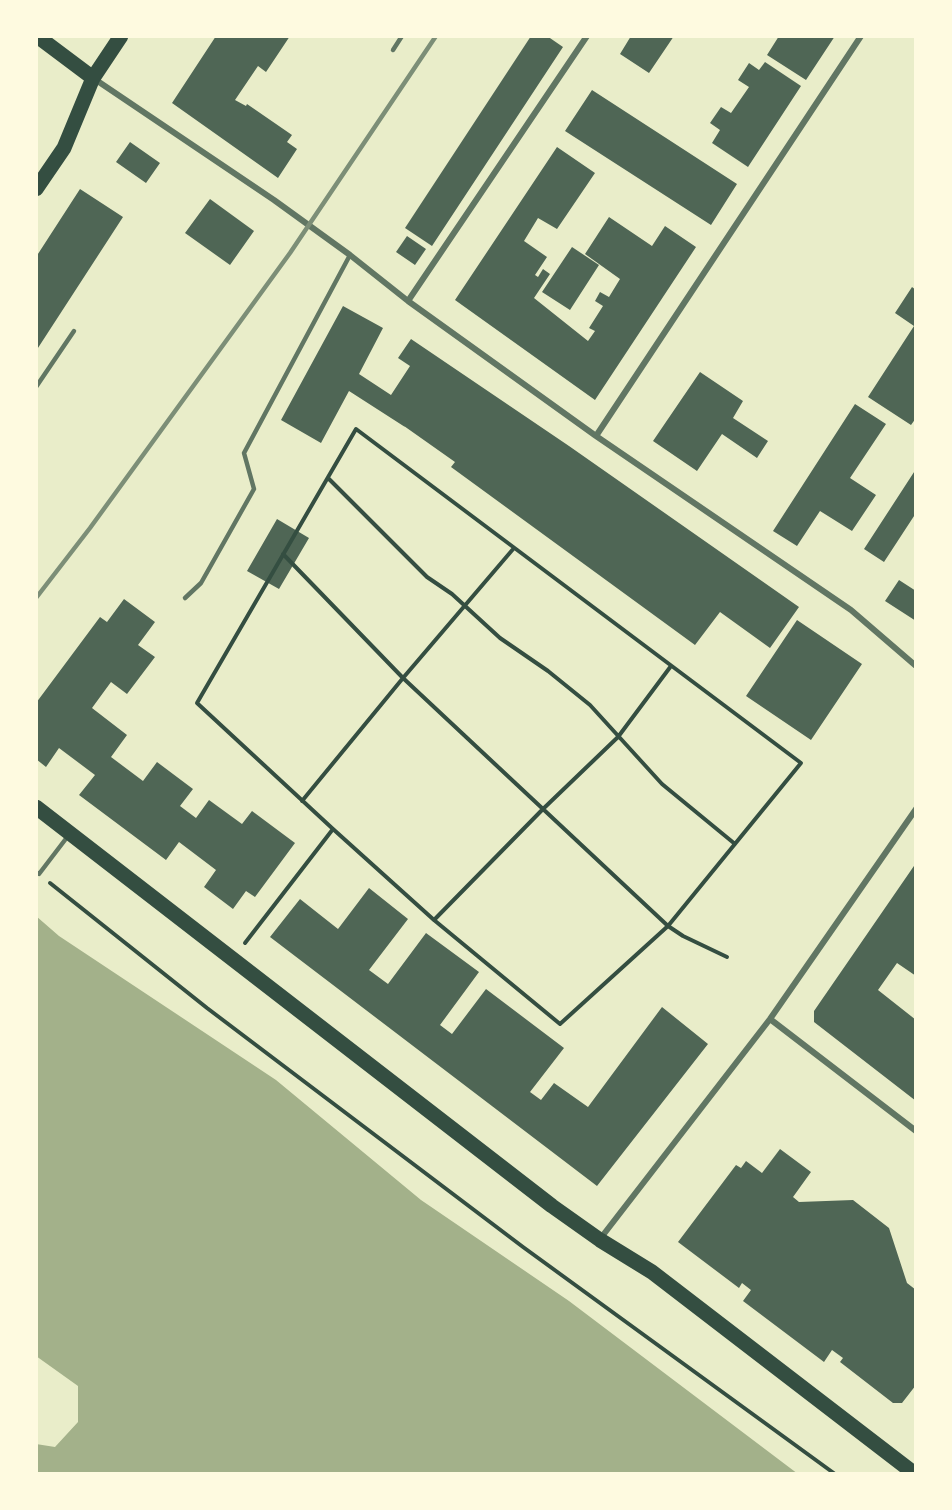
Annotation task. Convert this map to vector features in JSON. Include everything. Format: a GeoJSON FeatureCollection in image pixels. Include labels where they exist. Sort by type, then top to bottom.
{"type":"FeatureCollection","features":[{"type":"Feature","properties":{"kind":"main road"},"geometry":{"type":"LineString","coordinates":[[37,36],[93,78]]}},
{"type":"Feature","properties":{"kind":"main road"},"geometry":{"type":"LineString","coordinates":[[36,189],[64,148],[93,78],[121,36]]}},
{"type":"Feature","properties":{"kind":"main road"},"geometry":{"type":"LineString","coordinates":[[36,807],[552,1206],[651,1272],[913,1471]]}},
{"type":"Feature","properties":{"kind":"street"},"geometry":{"type":"LineString","coordinates":[[408,301],[587,36]]}},
{"type":"Feature","properties":{"kind":"street"},"geometry":{"type":"LineString","coordinates":[[596,436],[861,36]]}},
{"type":"Feature","properties":{"kind":"street"},"geometry":{"type":"LineString","coordinates":[[93,78],[225,166],[596,436],[851,610],[916,666]]}},
{"type":"Feature","properties":{"kind":"street"},"geometry":{"type":"LineString","coordinates":[[600,1240],[770,1018],[916,809]]}},
{"type":"Feature","properties":{"kind":"street"},"geometry":{"type":"LineString","coordinates":[[770,1018],[916,1131]]}},
{"type":"Feature","properties":{"kind":"lane"},"geometry":{"type":"LineString","coordinates":[[393,50],[402,36]]}},
{"type":"Feature","properties":{"kind":"lane"},"geometry":{"type":"LineString","coordinates":[[185,598],[201,583],[254,489],[244,453],[350,255]]}},
{"type":"Feature","properties":{"kind":"lane"},"geometry":{"type":"LineString","coordinates":[[36,387],[74,331]]}},
{"type":"Feature","properties":{"kind":"lane"},"geometry":{"type":"LineString","coordinates":[[37,873],[71,833]]}},
{"type":"Feature","properties":{"kind":"path"},"geometry":{"type":"LineString","coordinates":[[356,429],[801,763],[668,926],[560,1024],[435,920],[197,703],[328,478],[356,429]]}},
{"type":"Feature","properties":{"kind":"path"},"geometry":{"type":"LineString","coordinates":[[328,478],[427,577],[452,594],[500,638],[548,671],[590,705],[662,784],[735,844]]}},
{"type":"Feature","properties":{"kind":"path"},"geometry":{"type":"LineString","coordinates":[[302,801],[514,548]]}},
{"type":"Feature","properties":{"kind":"path"},"geometry":{"type":"LineString","coordinates":[[283,554],[403,678],[668,926],[683,936],[727,957]]}},
{"type":"Feature","properties":{"kind":"path"},"geometry":{"type":"LineString","coordinates":[[435,920],[618,736],[671,666]]}},
{"type":"Feature","properties":{"kind":"path"},"geometry":{"type":"LineString","coordinates":[[233,959],[333,829]]}},
{"type":"Feature","properties":{"kind":"path"},"geometry":{"type":"LineString","coordinates":[[37,873],[207,1008],[523,1247],[836,1474]]}},
{"type":"Feature","properties":{"kind":"shaded area"},"geometry":{"type":"Polygon","coordinates":[[[36,916],[59,936],[276,1080],[421,1200],[569,1301],[798,1474],[36,1474],[36,1444],[55,1447],[78,1422],[78,1386],[36,1356],[36,916]]]}},
{"type":"Feature","properties":{"kind":"building"},"geometry":{"type":"Polygon","coordinates":[[[216,36],[290,36],[266,72],[258,66],[235,100],[246,106],[247,104],[292,135],[287,142],[297,149],[278,178],[172,103],[216,36]]]}},
{"type":"Feature","properties":{"kind":"building"},"geometry":{"type":"Polygon","coordinates":[[[531,36],[547,36],[563,47],[432,246],[405,228],[531,36]]]}},
{"type":"Feature","properties":{"kind":"building"},"geometry":{"type":"Polygon","coordinates":[[[631,36],[674,36],[649,73],[620,54],[631,36]]]}},
{"type":"Feature","properties":{"kind":"building"},"geometry":{"type":"Polygon","coordinates":[[[779,36],[835,36],[806,80],[767,55],[779,36]]]}},
{"type":"Feature","properties":{"kind":"building"},"geometry":{"type":"Polygon","coordinates":[[[765,62],[801,86],[748,167],[712,143],[720,130],[710,123],[721,107],[731,113],[749,87],[738,80],[749,63],[759,70],[765,62]]]}},
{"type":"Feature","properties":{"kind":"building"},"geometry":{"type":"Polygon","coordinates":[[[592,90],[737,184],[711,225],[565,131],[592,90]]]}},
{"type":"Feature","properties":{"kind":"building"},"geometry":{"type":"Polygon","coordinates":[[[130,142],[160,163],[146,183],[116,162],[130,142]]]}},
{"type":"Feature","properties":{"kind":"building"},"geometry":{"type":"Polygon","coordinates":[[[557,147],[595,173],[557,229],[538,218],[524,241],[547,257],[535,275],[538,277],[543,269],[550,274],[534,298],[588,341],[595,331],[589,328],[603,306],[595,301],[600,292],[609,297],[620,279],[585,254],[609,217],[652,246],[665,226],[696,247],[595,400],[455,300],[557,147]]]}},
{"type":"Feature","properties":{"kind":"building"},"geometry":{"type":"Polygon","coordinates":[[[80,189],[123,217],[36,351],[36,257],[80,189]]]}},
{"type":"Feature","properties":{"kind":"building"},"geometry":{"type":"Polygon","coordinates":[[[210,199],[254,231],[230,265],[185,233],[210,199]]]}},
{"type":"Feature","properties":{"kind":"building"},"geometry":{"type":"Polygon","coordinates":[[[407,236],[426,249],[415,265],[396,252],[407,236]]]}},
{"type":"Feature","properties":{"kind":"building"},"geometry":{"type":"Polygon","coordinates":[[[572,247],[599,265],[570,310],[542,292],[572,247]]]}},
{"type":"Feature","properties":{"kind":"building"},"geometry":{"type":"Polygon","coordinates":[[[912,287],[916,290],[916,418],[911,425],[868,397],[914,326],[895,313],[912,287]]]}},
{"type":"Feature","properties":{"kind":"building"},"geometry":{"type":"Polygon","coordinates":[[[343,306],[383,328],[359,374],[391,395],[410,366],[398,358],[411,339],[799,607],[770,648],[720,612],[695,645],[451,467],[455,462],[349,391],[321,443],[281,420],[343,306]]]}},
{"type":"Feature","properties":{"kind":"building"},"geometry":{"type":"Polygon","coordinates":[[[700,372],[743,401],[733,418],[768,441],[757,458],[722,434],[697,471],[653,441],[700,372]]]}},
{"type":"Feature","properties":{"kind":"building"},"geometry":{"type":"Polygon","coordinates":[[[855,404],[886,424],[850,478],[876,495],[852,531],[820,511],[797,546],[773,531],[855,404]]]}},
{"type":"Feature","properties":{"kind":"building"},"geometry":{"type":"Polygon","coordinates":[[[916,469],[916,513],[884,562],[864,549],[916,469]]]}},
{"type":"Feature","properties":{"kind":"building"},"geometry":{"type":"Polygon","coordinates":[[[277,519],[309,538],[279,589],[247,571],[277,519]]]}},
{"type":"Feature","properties":{"kind":"building"},"geometry":{"type":"Polygon","coordinates":[[[899,580],[916,591],[916,621],[885,601],[899,580]]]}},
{"type":"Feature","properties":{"kind":"building"},"geometry":{"type":"Polygon","coordinates":[[[124,599],[155,622],[138,645],[155,657],[127,694],[111,682],[92,708],[127,735],[111,757],[143,781],[157,762],[193,789],[180,806],[196,818],[209,800],[242,824],[252,811],[295,843],[255,897],[246,891],[233,909],[204,887],[216,870],[179,842],[166,860],[79,795],[95,775],[59,748],[46,767],[36,759],[36,703],[100,617],[107,622],[124,599]]]}},
{"type":"Feature","properties":{"kind":"building"},"geometry":{"type":"Polygon","coordinates":[[[797,620],[862,664],[811,740],[746,696],[797,620]]]}},
{"type":"Feature","properties":{"kind":"building"},"geometry":{"type":"Polygon","coordinates":[[[916,863],[916,976],[897,963],[878,990],[916,1020],[916,1101],[814,1022],[814,1011],[916,863]]]}},
{"type":"Feature","properties":{"kind":"building"},"geometry":{"type":"Polygon","coordinates":[[[369,888],[408,919],[369,970],[388,984],[426,933],[479,972],[440,1025],[452,1034],[486,989],[564,1048],[530,1092],[541,1100],[554,1083],[588,1107],[662,1007],[708,1044],[597,1186],[270,937],[300,899],[338,929],[369,888]]]}},
{"type":"Feature","properties":{"kind":"building"},"geometry":{"type":"Polygon","coordinates":[[[780,1149],[811,1172],[793,1197],[799,1202],[853,1200],[889,1228],[907,1283],[916,1290],[916,1385],[902,1403],[893,1403],[840,1362],[843,1358],[832,1350],[824,1362],[743,1301],[751,1290],[742,1283],[739,1288],[678,1242],[736,1165],[741,1168],[746,1161],[762,1173],[780,1149]]]}},
{"type":"Feature","properties":{"kind":"railway"},"geometry":{"type":"LineString","coordinates":[[36,598],[90,528],[290,253],[436,36]]}}]}
